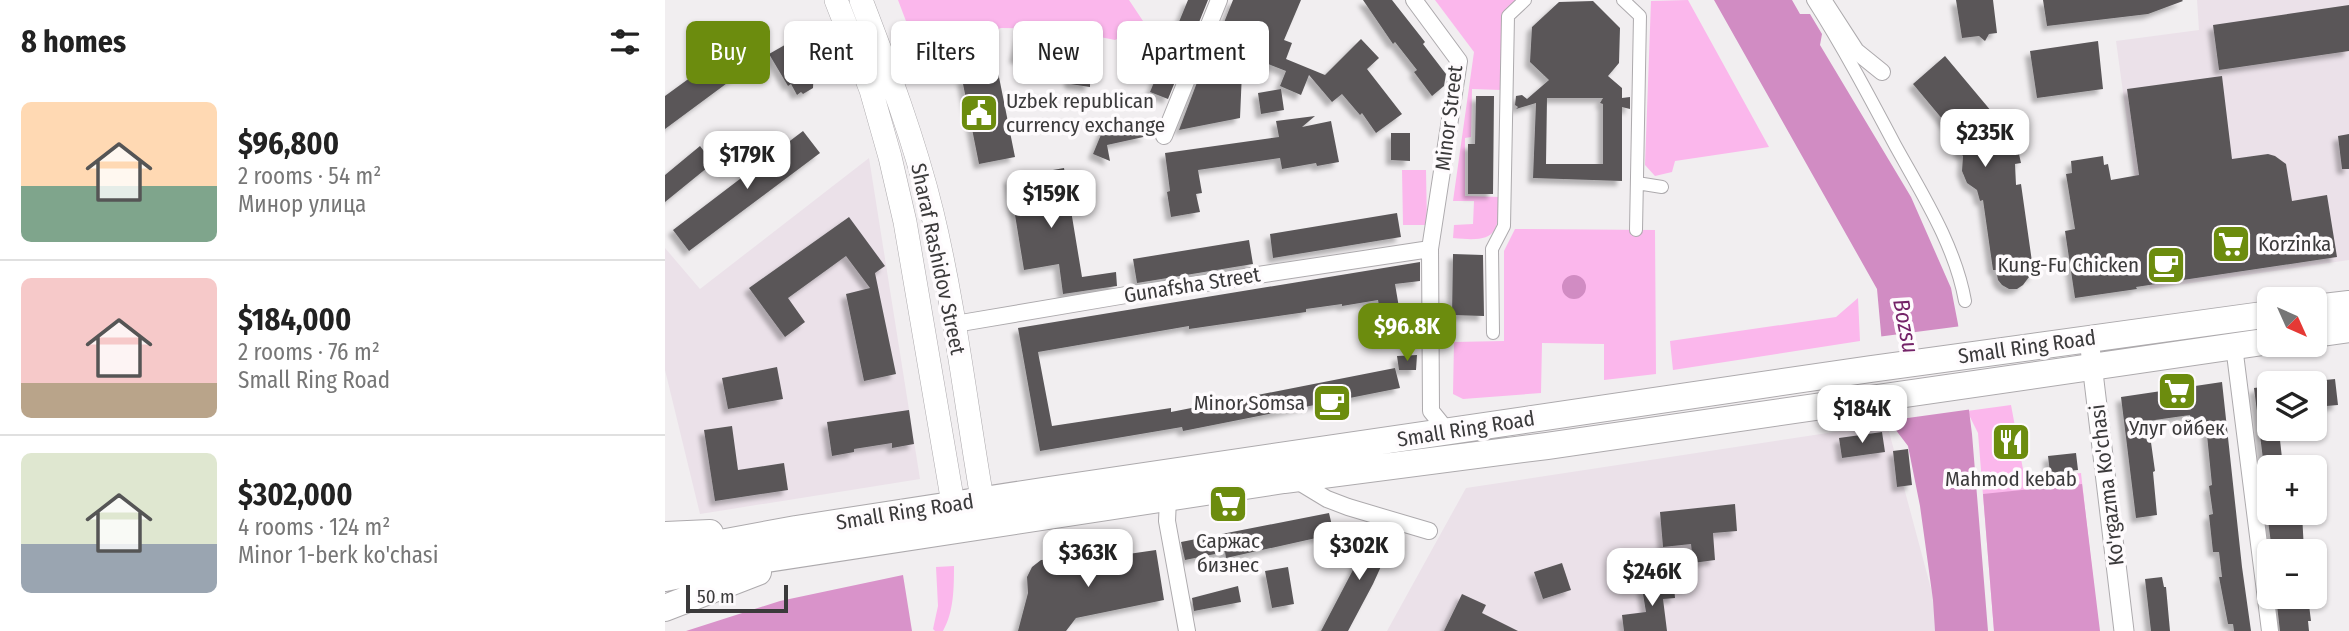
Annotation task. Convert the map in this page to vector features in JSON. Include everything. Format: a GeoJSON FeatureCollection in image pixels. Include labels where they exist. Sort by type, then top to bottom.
{"type":"FeatureCollection","features":[{"type":"Feature","properties":{"kind":"highway"},"geometry":{"type":"LineString","coordinates":[[2327,307],[2349,304]]}},
{"type":"Feature","properties":{"kind":"highway","name":"Small Ring Road"},"geometry":{"type":"LineString","coordinates":[[665,556],[726,541],[982,500],[1871,369],[2257,316]]}},
{"type":"Feature","properties":{"kind":"highway"},"geometry":{"type":"LineString","coordinates":[[2327,332],[2349,329]]}},
{"type":"Feature","properties":{"kind":"highway","name":"Small Ring Road"},"geometry":{"type":"LineString","coordinates":[[665,578],[734,564],[1293,478],[1547,446],[2257,343]]}},
{"type":"Feature","properties":{"kind":"highway"},"geometry":{"type":"LineString","coordinates":[[1542,417],[1547,446]]}},
{"type":"Feature","properties":{"kind":"highway"},"geometry":{"type":"LineString","coordinates":[[665,535],[796,529]]}},
{"type":"Feature","properties":{"kind":"highway"},"geometry":{"type":"LineString","coordinates":[[665,608],[807,554]]}},
{"type":"Feature","properties":{"kind":"main road","name":"Sharaf Rashidov Street"},"geometry":{"type":"LineString","coordinates":[[836,0],[871,90],[892,166],[924,327],[958,531]]}},
{"type":"Feature","properties":{"kind":"main road","name":"Sharaf Rashidov Street"},"geometry":{"type":"LineString","coordinates":[[861,0],[893,83],[932,213],[955,324],[986,526]]}},
{"type":"Feature","properties":{"kind":"street"},"geometry":{"type":"LineString","coordinates":[[1164,136],[1219,0]]}},
{"type":"Feature","properties":{"kind":"street","name":"Minor Street"},"geometry":{"type":"LineString","coordinates":[[1414,0],[1459,61],[1430,249],[1431,411],[1448,432]]}},
{"type":"Feature","properties":{"kind":"street"},"geometry":{"type":"LineString","coordinates":[[1493,333],[1492,249],[1504,226],[1509,16],[1525,0]]}},
{"type":"Feature","properties":{"kind":"street"},"geometry":{"type":"LineString","coordinates":[[1813,0],[1926,201],[1956,267],[1965,301]]}},
{"type":"Feature","properties":{"kind":"street"},"geometry":{"type":"LineString","coordinates":[[1823,0],[1856,51],[1882,72]]}},
{"type":"Feature","properties":{"kind":"street"},"geometry":{"type":"LineString","coordinates":[[1628,1],[1640,16],[1636,230]]}},
{"type":"Feature","properties":{"kind":"street"},"geometry":{"type":"LineString","coordinates":[[1637,183],[1662,187]]}},
{"type":"Feature","properties":{"kind":"street","name":"Gunafsha Street"},"geometry":{"type":"LineString","coordinates":[[955,324],[1430,249]]}},
{"type":"Feature","properties":{"kind":"street","name":"Ko'rgazma Ko'chasi"},"geometry":{"type":"LineString","coordinates":[[2089,339],[2124,631]]}},
{"type":"Feature","properties":{"kind":"street"},"geometry":{"type":"LineString","coordinates":[[2234,346],[2270,631]]}},
{"type":"Feature","properties":{"kind":"street"},"geometry":{"type":"LineString","coordinates":[[1293,478],[1327,499],[1429,531]]}},
{"type":"Feature","properties":{"kind":"street"},"geometry":{"type":"LineString","coordinates":[[1168,499],[1167,521],[1187,631]]}},
{"type":"Feature","properties":{"kind":"shaded area"},"geometry":{"type":"Polygon","coordinates":[[[898,0],[1129,0],[1143,21],[1117,21],[1115,40],[1103,38],[1103,21],[1013,21],[1013,28],[999,29],[999,21],[906,21],[898,0]]]}},
{"type":"Feature","properties":{"kind":"shaded area"},"geometry":{"type":"Polygon","coordinates":[[[1435,0],[1517,0],[1501,90],[1472,89],[1471,137],[1465,138],[1465,196],[1500,197],[1495,229],[1491,234],[1477,239],[1453,238],[1454,225],[1473,224],[1474,201],[1453,201],[1474,52],[1435,0]]]}},
{"type":"Feature","properties":{"kind":"shaded area"},"geometry":{"type":"Polygon","coordinates":[[[1688,0],[1769,147],[1675,161],[1672,172],[1655,176],[1645,165],[1651,1],[1688,0]]]}},
{"type":"Feature","properties":{"kind":"shaded area"},"geometry":{"type":"Polygon","coordinates":[[[2197,0],[2349,0],[2349,260],[2150,289],[2116,41],[2199,30],[2197,0]]]}},
{"type":"Feature","properties":{"kind":"shaded area"},"geometry":{"type":"Polygon","coordinates":[[[869,158],[920,479],[700,514],[665,370],[665,248],[700,289],[869,158]]]}},
{"type":"Feature","properties":{"kind":"shaded area"},"geometry":{"type":"Polygon","coordinates":[[[1402,170],[1426,170],[1427,225],[1403,225],[1402,170]]]}},
{"type":"Feature","properties":{"kind":"shaded area"},"geometry":{"type":"Polygon","coordinates":[[[1515,229],[1655,230],[1656,374],[1604,380],[1604,344],[1542,343],[1541,393],[1463,399],[1453,394],[1454,342],[1504,341],[1504,251],[1515,229]]]}},
{"type":"Feature","properties":{"kind":"shaded area"},"geometry":{"type":"Polygon","coordinates":[[[1858,298],[1860,341],[1673,370],[1670,341],[1836,317],[1858,298]]]}},
{"type":"Feature","properties":{"kind":"shaded area"},"geometry":{"type":"Polygon","coordinates":[[[2011,405],[2025,480],[2081,473],[2099,631],[1994,631],[1978,433],[1967,411],[2011,405]]]}},
{"type":"Feature","properties":{"kind":"shaded area"},"geometry":{"type":"Polygon","coordinates":[[[1887,424],[1934,600],[1935,631],[1387,631],[1466,488],[1887,424]]]}},
{"type":"Feature","properties":{"kind":"shaded area"},"geometry":{"type":"Polygon","coordinates":[[[2082,484],[2100,631],[1994,631],[1983,494],[2082,484]]]}},
{"type":"Feature","properties":{"kind":"shaded area"},"geometry":{"type":"Polygon","coordinates":[[[954,566],[949,616],[943,631],[935,631],[933,629],[938,606],[936,567],[954,566]]]}},
{"type":"Feature","properties":{"kind":"shaded area"},"geometry":{"type":"Polygon","coordinates":[[[903,575],[912,631],[686,631],[780,601],[903,575]]]}},
{"type":"Feature","properties":{"kind":"water","name":"Bozsu"},"geometry":{"type":"Polygon","coordinates":[[[1714,0],[1792,0],[1800,14],[1810,14],[1822,34],[1820,45],[1911,197],[1951,288],[1972,434],[1988,631],[1935,631],[1920,506],[1908,446],[1889,421],[1877,289],[1714,0]]]}},
{"type":"Feature","properties":{"kind":"water"},"geometry":{"type":"Polygon","coordinates":[[[1574,275],[1582,279],[1586,287],[1582,295],[1574,299],[1566,295],[1562,287],[1566,279],[1574,275]]]}},
{"type":"Feature","properties":{"kind":"pier"},"geometry":{"type":"Polygon","coordinates":[[[1962,326],[1973,409],[1886,421],[1877,337],[1962,326]]]}},
{"type":"Feature","properties":{"kind":"building"},"geometry":{"type":"Polygon","coordinates":[[[1188,0],[1208,0],[1200,21],[1179,21],[1188,0]]]}},
{"type":"Feature","properties":{"kind":"building"},"geometry":{"type":"Polygon","coordinates":[[[1233,0],[1301,0],[1284,40],[1292,43],[1286,59],[1325,75],[1361,39],[1379,58],[1367,69],[1402,114],[1376,133],[1362,113],[1360,115],[1342,94],[1332,102],[1309,75],[1301,95],[1280,86],[1286,71],[1269,64],[1269,21],[1225,21],[1233,0]]]}},
{"type":"Feature","properties":{"kind":"building"},"geometry":{"type":"Polygon","coordinates":[[[1363,0],[1392,0],[1425,42],[1423,44],[1446,74],[1444,86],[1432,96],[1414,72],[1417,70],[1395,42],[1393,44],[1363,0]]]}},
{"type":"Feature","properties":{"kind":"building"},"geometry":{"type":"Polygon","coordinates":[[[1956,0],[1993,0],[1997,33],[1989,34],[1985,41],[1979,36],[1962,38],[1956,0]]]}},
{"type":"Feature","properties":{"kind":"building"},"geometry":{"type":"Polygon","coordinates":[[[2043,0],[2183,1],[2148,14],[2047,26],[2043,0]]]}},
{"type":"Feature","properties":{"kind":"building"},"geometry":{"type":"Polygon","coordinates":[[[1593,1],[1620,28],[1619,63],[1608,76],[1622,88],[1622,98],[1630,97],[1630,109],[1622,107],[1622,181],[1533,178],[1536,103],[1516,109],[1516,96],[1522,95],[1527,99],[1549,80],[1530,62],[1532,27],[1559,2],[1593,1]],[[1547,98],[1546,164],[1603,164],[1603,104],[1600,103],[1603,98],[1547,98]]]}},
{"type":"Feature","properties":{"kind":"building"},"geometry":{"type":"Polygon","coordinates":[[[2349,5],[2349,51],[2219,70],[2213,25],[2349,5]]]}},
{"type":"Feature","properties":{"kind":"building"},"geometry":{"type":"Polygon","coordinates":[[[2098,41],[2103,89],[2037,98],[2030,51],[2098,41]]]}},
{"type":"Feature","properties":{"kind":"building"},"geometry":{"type":"Polygon","coordinates":[[[784,45],[784,79],[770,56],[784,45]]]}},
{"type":"Feature","properties":{"kind":"building"},"geometry":{"type":"Polygon","coordinates":[[[1945,56],[2002,124],[1998,127],[2015,145],[2019,154],[2021,163],[2015,164],[2016,185],[2021,184],[2034,276],[2029,277],[2017,289],[2002,285],[1996,270],[1993,270],[1983,200],[1980,201],[1977,190],[1967,183],[1962,171],[1963,156],[1958,150],[1964,145],[1913,84],[1945,56]]]}},
{"type":"Feature","properties":{"kind":"building"},"geometry":{"type":"Polygon","coordinates":[[[2222,76],[2232,159],[2268,154],[2275,156],[2286,164],[2292,201],[2327,195],[2337,257],[2075,298],[2065,231],[2075,229],[2066,174],[2072,173],[2071,161],[2103,156],[2104,165],[2108,164],[2111,180],[2139,175],[2127,89],[2222,76]]]}},
{"type":"Feature","properties":{"kind":"building"},"geometry":{"type":"Polygon","coordinates":[[[999,77],[1015,157],[979,164],[963,84],[999,84],[999,77]]]}},
{"type":"Feature","properties":{"kind":"building"},"geometry":{"type":"Polygon","coordinates":[[[686,81],[686,84],[726,84],[665,129],[665,96],[686,81]]]}},
{"type":"Feature","properties":{"kind":"building"},"geometry":{"type":"Polygon","coordinates":[[[791,84],[813,84],[813,88],[797,95],[791,84]]]}},
{"type":"Feature","properties":{"kind":"building"},"geometry":{"type":"Polygon","coordinates":[[[1153,84],[1174,84],[1168,99],[1150,92],[1153,84]]]}},
{"type":"Feature","properties":{"kind":"building"},"geometry":{"type":"Polygon","coordinates":[[[1196,84],[1241,84],[1240,118],[1179,130],[1196,84]]]}},
{"type":"Feature","properties":{"kind":"building"},"geometry":{"type":"Polygon","coordinates":[[[1281,89],[1284,110],[1261,114],[1258,93],[1281,89]]]}},
{"type":"Feature","properties":{"kind":"building"},"geometry":{"type":"Polygon","coordinates":[[[1476,96],[1494,96],[1493,194],[1468,194],[1468,144],[1475,144],[1476,96]]]}},
{"type":"Feature","properties":{"kind":"building"},"geometry":{"type":"Polygon","coordinates":[[[1315,116],[1302,127],[1331,121],[1339,162],[1282,169],[1280,158],[1198,170],[1202,193],[1196,194],[1200,212],[1171,217],[1165,153],[1279,137],[1276,121],[1315,116]]]}},
{"type":"Feature","properties":{"kind":"building"},"geometry":{"type":"Polygon","coordinates":[[[1107,120],[1148,136],[1107,145],[1110,161],[1093,154],[1107,120]]]}},
{"type":"Feature","properties":{"kind":"building"},"geometry":{"type":"Polygon","coordinates":[[[803,131],[820,153],[689,251],[673,230],[803,131]]]}},
{"type":"Feature","properties":{"kind":"building"},"geometry":{"type":"Polygon","coordinates":[[[1391,133],[1410,133],[1410,161],[1391,160],[1391,133]]]}},
{"type":"Feature","properties":{"kind":"building"},"geometry":{"type":"Polygon","coordinates":[[[2349,134],[2349,169],[2342,169],[2338,136],[2349,134]]]}},
{"type":"Feature","properties":{"kind":"building"},"geometry":{"type":"Polygon","coordinates":[[[700,146],[713,163],[665,202],[665,175],[700,146]]]}},
{"type":"Feature","properties":{"kind":"building"},"geometry":{"type":"Polygon","coordinates":[[[1064,168],[1082,277],[1116,272],[1117,286],[1063,294],[1059,264],[1024,270],[1009,178],[1064,168]]]}},
{"type":"Feature","properties":{"kind":"building"},"geometry":{"type":"Polygon","coordinates":[[[1397,213],[1401,237],[1273,258],[1270,234],[1397,213]]]}},
{"type":"Feature","properties":{"kind":"building"},"geometry":{"type":"Polygon","coordinates":[[[849,217],[885,266],[875,273],[896,374],[864,381],[846,294],[870,288],[846,256],[788,298],[805,322],[785,337],[749,288],[849,217]]]}},
{"type":"Feature","properties":{"kind":"building"},"geometry":{"type":"Polygon","coordinates":[[[1249,240],[1253,264],[1137,283],[1133,259],[1249,240]]]}},
{"type":"Feature","properties":{"kind":"building"},"geometry":{"type":"Polygon","coordinates":[[[1453,254],[1483,255],[1484,316],[1452,315],[1453,254]]]}},
{"type":"Feature","properties":{"kind":"building"},"geometry":{"type":"Polygon","coordinates":[[[1420,262],[1420,281],[1395,284],[1404,337],[1385,340],[1378,300],[1189,329],[1189,326],[1038,352],[1052,426],[1171,408],[1171,412],[1395,368],[1400,388],[1183,431],[1182,427],[1040,451],[1018,328],[1420,262]]]}},
{"type":"Feature","properties":{"kind":"building"},"geometry":{"type":"Polygon","coordinates":[[[1417,355],[1416,370],[1399,370],[1397,356],[1417,355]]]}},
{"type":"Feature","properties":{"kind":"building"},"geometry":{"type":"Polygon","coordinates":[[[777,367],[783,399],[728,409],[722,378],[777,367]]]}},
{"type":"Feature","properties":{"kind":"building"},"geometry":{"type":"Polygon","coordinates":[[[2335,379],[2338,405],[2327,406],[2327,380],[2335,379]]]}},
{"type":"Feature","properties":{"kind":"building"},"geometry":{"type":"Polygon","coordinates":[[[2222,382],[2251,631],[2234,631],[2233,624],[2228,624],[2219,577],[2222,577],[2219,552],[2213,552],[2209,515],[2213,514],[2209,486],[2212,485],[2206,425],[2192,427],[2190,415],[2148,421],[2155,471],[2157,515],[2136,518],[2121,397],[2222,382]]]}},
{"type":"Feature","properties":{"kind":"building"},"geometry":{"type":"Polygon","coordinates":[[[2254,388],[2257,388],[2257,412],[2254,388]]]}},
{"type":"Feature","properties":{"kind":"building"},"geometry":{"type":"Polygon","coordinates":[[[909,410],[914,444],[892,448],[892,443],[854,449],[854,452],[832,456],[827,422],[909,410]]]}},
{"type":"Feature","properties":{"kind":"building"},"geometry":{"type":"Polygon","coordinates":[[[732,426],[738,470],[784,463],[788,490],[715,501],[704,430],[732,426]]]}},
{"type":"Feature","properties":{"kind":"building"},"geometry":{"type":"Polygon","coordinates":[[[1882,432],[1885,452],[1842,458],[1839,438],[1882,432]]]}},
{"type":"Feature","properties":{"kind":"building"},"geometry":{"type":"Polygon","coordinates":[[[2261,441],[2280,441],[2282,455],[2262,455],[2261,441]]]}},
{"type":"Feature","properties":{"kind":"building"},"geometry":{"type":"Polygon","coordinates":[[[1908,449],[1912,485],[1897,487],[1893,451],[1908,449]]]}},
{"type":"Feature","properties":{"kind":"building"},"geometry":{"type":"Polygon","coordinates":[[[2076,453],[2078,470],[2050,473],[2048,456],[2076,453]]]}},
{"type":"Feature","properties":{"kind":"building"},"geometry":{"type":"Polygon","coordinates":[[[1735,504],[1737,531],[1713,533],[1715,560],[1693,563],[1691,544],[1663,547],[1660,512],[1735,504]]]}},
{"type":"Feature","properties":{"kind":"building"},"geometry":{"type":"Polygon","coordinates":[[[1329,513],[1334,534],[1226,558],[1225,552],[1185,560],[1181,542],[1329,513]]]}},
{"type":"Feature","properties":{"kind":"building"},"geometry":{"type":"Polygon","coordinates":[[[2269,525],[2303,525],[2303,539],[2270,539],[2269,525]]]}},
{"type":"Feature","properties":{"kind":"building"},"geometry":{"type":"Polygon","coordinates":[[[1370,528],[1393,540],[1373,584],[1348,631],[1321,631],[1363,550],[1360,549],[1370,528]]]}},
{"type":"Feature","properties":{"kind":"building"},"geometry":{"type":"Polygon","coordinates":[[[1156,550],[1164,600],[1076,618],[1066,631],[1018,631],[1028,593],[1027,577],[1032,567],[1041,560],[1056,559],[1066,563],[1156,550]]]}},
{"type":"Feature","properties":{"kind":"building"},"geometry":{"type":"Polygon","coordinates":[[[1562,563],[1571,590],[1543,599],[1534,572],[1562,563]]]}},
{"type":"Feature","properties":{"kind":"building"},"geometry":{"type":"Polygon","coordinates":[[[1288,567],[1294,604],[1272,608],[1265,571],[1288,567]]]}},
{"type":"Feature","properties":{"kind":"building"},"geometry":{"type":"Polygon","coordinates":[[[1673,571],[1675,598],[1663,599],[1667,631],[1624,631],[1622,615],[1646,612],[1642,588],[1664,584],[1663,572],[1673,571]]]}},
{"type":"Feature","properties":{"kind":"building"},"geometry":{"type":"Polygon","coordinates":[[[2162,577],[2166,587],[2170,631],[2151,631],[2145,579],[2162,577]]]}},
{"type":"Feature","properties":{"kind":"building"},"geometry":{"type":"Polygon","coordinates":[[[1238,586],[1241,602],[1194,611],[1192,598],[1238,586]]]}},
{"type":"Feature","properties":{"kind":"building"},"geometry":{"type":"Polygon","coordinates":[[[1462,594],[1486,605],[1482,613],[1518,631],[1444,631],[1462,594]]]}},
{"type":"Feature","properties":{"kind":"building"},"geometry":{"type":"Polygon","coordinates":[[[2277,609],[2310,609],[2309,631],[2280,631],[2277,609]]]}},
{"type":"Feature","properties":{"kind":"place","name":"Uzbek republican currency exchange"},"geometry":{"type":"Point","coordinates":[979,113]}},
{"type":"Feature","properties":{"kind":"place","name":"Korzinka"},"geometry":{"type":"Point","coordinates":[2231,244]}},
{"type":"Feature","properties":{"kind":"place","name":"Kung-Fu Chicken"},"geometry":{"type":"Point","coordinates":[2166,265]}},
{"type":"Feature","properties":{"kind":"place","name":"Улуг ойбек"},"geometry":{"type":"Point","coordinates":[2177,391]}},
{"type":"Feature","properties":{"kind":"place","name":"Minor Somsa"},"geometry":{"type":"Point","coordinates":[1332,403]}},
{"type":"Feature","properties":{"kind":"place","name":"Mahmod kebab"},"geometry":{"type":"Point","coordinates":[2011,442]}},
{"type":"Feature","properties":{"kind":"place","name":"Саржас бизнес"},"geometry":{"type":"Point","coordinates":[1228,504]}}]}
